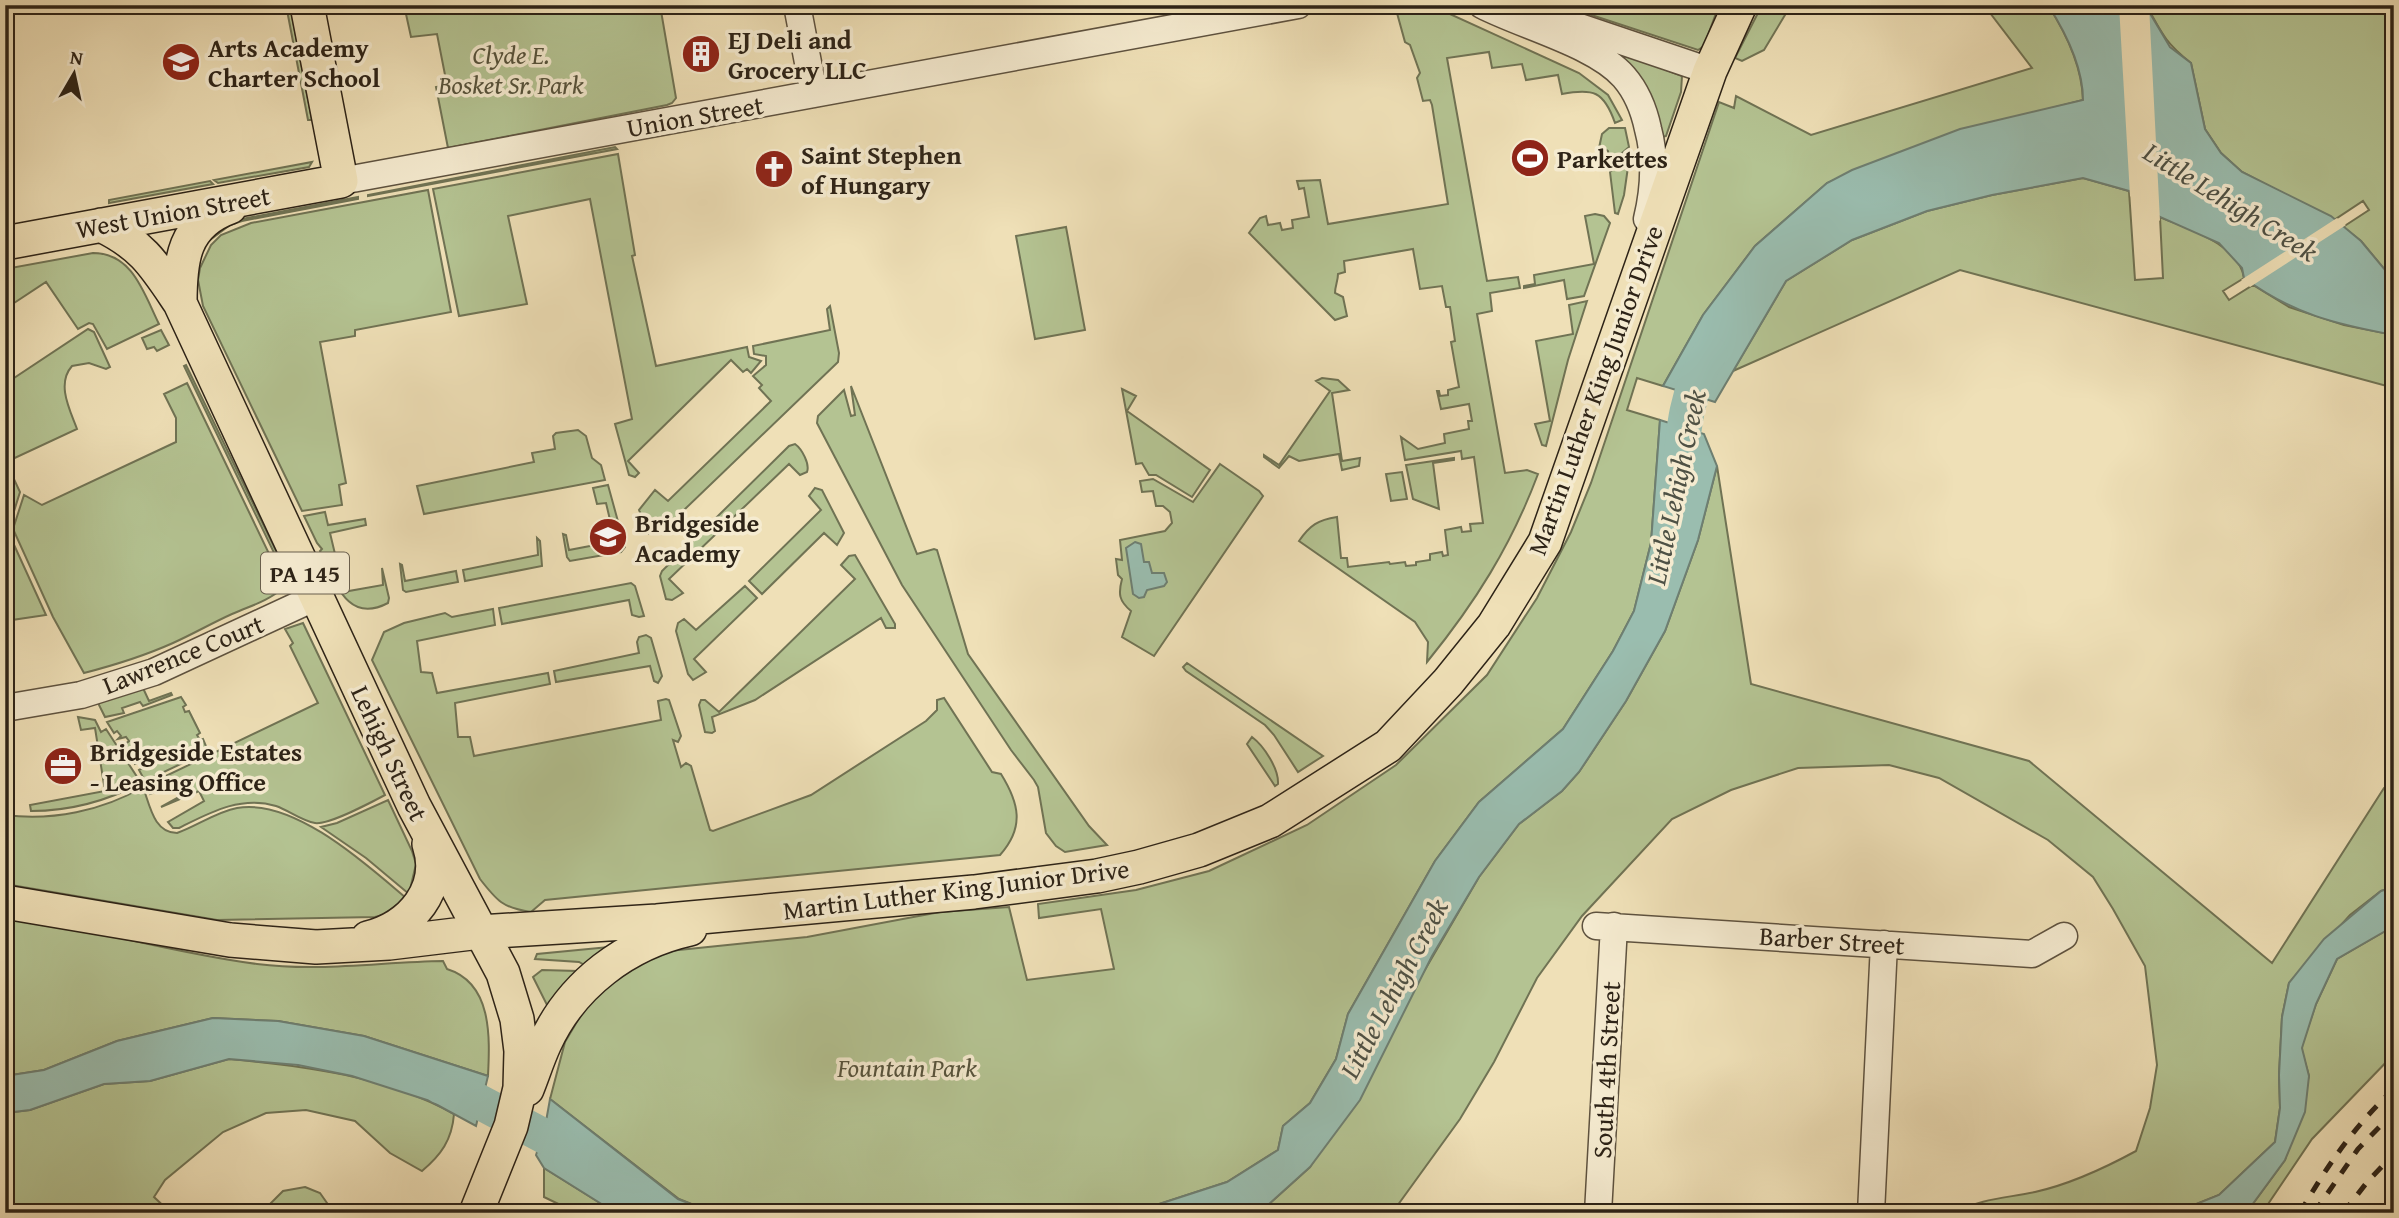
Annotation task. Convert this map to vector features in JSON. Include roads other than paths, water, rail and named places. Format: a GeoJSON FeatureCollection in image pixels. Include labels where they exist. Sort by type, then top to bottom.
{"type":"FeatureCollection","features":[{"type":"Feature","properties":{"kind":"main road"},"geometry":{"type":"LineString","coordinates":[[307,5],[341,181]]}},
{"type":"Feature","properties":{"kind":"main road","name":"Martin Luther King Junior Drive"},"geometry":{"type":"LineString","coordinates":[[5,902],[230,940],[316,947],[389,943],[480,932],[799,909],[1017,887],[1097,876],[1199,850],[1270,821],[1388,746],[1448,682],[1493,625],[1545,542],[1710,71],[1740,5]]}},
{"type":"Feature","properties":{"kind":"main road","name":"West Union Street"},"geometry":{"type":"LineString","coordinates":[[5,243],[341,181]]}},
{"type":"Feature","properties":{"kind":"main road","name":"Lehigh Street"},"geometry":{"type":"LineString","coordinates":[[180,303],[180,267],[190,236],[198,226],[222,210],[258,197]]}},
{"type":"Feature","properties":{"kind":"main road","name":"Lehigh Street"},"geometry":{"type":"LineString","coordinates":[[101,225],[124,236],[142,251],[180,303],[414,806],[503,973],[517,1019],[523,1089],[476,1213]]}},
{"type":"Feature","properties":{"kind":"main road"},"geometry":{"type":"LineString","coordinates":[[316,947],[388,932],[401,923],[427,896],[433,880],[434,862],[414,806]]}},
{"type":"Feature","properties":{"kind":"main road"},"geometry":{"type":"LineString","coordinates":[[523,1089],[545,1041],[574,996],[616,960],[675,933],[799,909]]}},
{"type":"Feature","properties":{"kind":"street"},"geometry":{"type":"LineString","coordinates":[[797,5],[814,94]]}},
{"type":"Feature","properties":{"kind":"street","name":"Union Street"},"geometry":{"type":"LineString","coordinates":[[341,181],[1297,5]]}},
{"type":"Feature","properties":{"kind":"street"},"geometry":{"type":"LineString","coordinates":[[1482,5],[1601,59],[1624,76],[1643,106],[1652,144],[1654,171],[1650,208],[1623,314]]}},
{"type":"Feature","properties":{"kind":"street"},"geometry":{"type":"LineString","coordinates":[[1516,5],[1710,71]]}},
{"type":"Feature","properties":{"kind":"street","name":"Lawrence Court"},"geometry":{"type":"LineString","coordinates":[[5,708],[81,695],[154,671],[316,597]]}},
{"type":"Feature","properties":{"kind":"street","name":"Barber Street"},"geometry":{"type":"LineString","coordinates":[[1605,926],[2032,954],[2064,936]]}},
{"type":"Feature","properties":{"kind":"street","name":"South 4th Street"},"geometry":{"type":"LineString","coordinates":[[1598,1213],[1605,926]]}},
{"type":"Feature","properties":{"kind":"street"},"geometry":{"type":"LineString","coordinates":[[1871,1213],[1884,944]]}},
{"type":"Feature","properties":{"kind":"water"},"geometry":{"type":"Polygon","coordinates":[[[2048,5],[2145,5],[2170,47],[2191,63],[2205,129],[2221,153],[2242,172],[2331,216],[2361,241],[2385,270],[2394,274],[2394,335],[2334,322],[2280,301],[2244,278],[2242,268],[2219,243],[2160,217],[2129,191],[2083,178],[1992,195],[1927,211],[1852,240],[1786,281],[1715,402],[1663,386],[1703,315],[1755,246],[1827,183],[1852,170],[1960,129],[2083,100],[2077,62],[2048,5]]]}},
{"type":"Feature","properties":{"kind":"water"},"geometry":{"type":"Polygon","coordinates":[[[1660,420],[1704,434],[1717,466],[1698,540],[1665,631],[1626,701],[1579,772],[1562,791],[1519,824],[1479,877],[1432,956],[1360,1100],[1310,1167],[1259,1213],[1115,1213],[1150,1207],[1227,1182],[1278,1150],[1283,1126],[1310,1103],[1336,1059],[1348,1014],[1435,861],[1479,802],[1563,729],[1613,651],[1634,611],[1651,543],[1660,420]]]}},
{"type":"Feature","properties":{"kind":"water"},"geometry":{"type":"Polygon","coordinates":[[[1135,542],[1141,544],[1144,562],[1149,562],[1152,573],[1164,573],[1167,582],[1164,586],[1147,590],[1144,597],[1139,598],[1133,594],[1126,548],[1135,542]]]}},
{"type":"Feature","properties":{"kind":"water"},"geometry":{"type":"Polygon","coordinates":[[[2394,887],[2394,926],[2337,959],[2316,1004],[2302,1048],[2309,1076],[2305,1112],[2285,1160],[2249,1209],[2243,1213],[2174,1213],[2219,1195],[2275,1142],[2280,1108],[2282,1017],[2289,983],[2324,939],[2381,891],[2394,887]]]}},
{"type":"Feature","properties":{"kind":"water"},"geometry":{"type":"Polygon","coordinates":[[[213,1018],[278,1021],[364,1036],[488,1076],[476,1126],[430,1101],[352,1076],[298,1065],[229,1059],[150,1081],[104,1084],[30,1110],[5,1113],[5,1076],[44,1070],[117,1041],[213,1018]]]}},
{"type":"Feature","properties":{"kind":"water"},"geometry":{"type":"Polygon","coordinates":[[[550,1099],[678,1199],[714,1213],[616,1213],[544,1168],[536,1155],[550,1099]]]}},
{"type":"Feature","properties":{"kind":"waterway","name":"Little Lehigh Creek"},"geometry":{"type":"LineString","coordinates":[[1680,474],[1684,426],[1691,396],[1710,353]]}},
{"type":"Feature","properties":{"kind":"waterway","name":"Little Lehigh Creek"},"geometry":{"type":"LineString","coordinates":[[440,1086],[459,1091],[555,1142],[608,1183],[660,1213]]}},
{"type":"Feature","properties":{"kind":"railway"},"geometry":{"type":"LineString","coordinates":[[2300,1213],[2342,1147],[2394,1089]]}},
{"type":"Feature","properties":{"kind":"railway"},"geometry":{"type":"LineString","coordinates":[[2314,1213],[2358,1149],[2394,1112]]}},
{"type":"Feature","properties":{"kind":"railway"},"geometry":{"type":"LineString","coordinates":[[2343,1213],[2394,1154]]}},
{"type":"Feature","properties":{"kind":"place","name":"EJ Deli and Grocery LLC"},"geometry":{"type":"Point","coordinates":[701,54]}},
{"type":"Feature","properties":{"kind":"place","name":"Arts Academy Charter School"},"geometry":{"type":"Point","coordinates":[181,62]}},
{"type":"Feature","properties":{"kind":"place","name":"Parkettes"},"geometry":{"type":"Point","coordinates":[1530,158]}},
{"type":"Feature","properties":{"kind":"place","name":"Saint Stephen of Hungary"},"geometry":{"type":"Point","coordinates":[774,169]}},
{"type":"Feature","properties":{"kind":"place","name":"Bridgeside Academy"},"geometry":{"type":"Point","coordinates":[608,537]}},
{"type":"Feature","properties":{"kind":"place","name":"Bridgeside Estates - Leasing Office"},"geometry":{"type":"Point","coordinates":[63,766]}},
{"type":"Feature","properties":{"kind":"park label","name":"Clyde E. Bosket Sr. Park"},"geometry":{"type":"Point","coordinates":[511,69]}},
{"type":"Feature","properties":{"kind":"park label","name":"Fountain Park"},"geometry":{"type":"Point","coordinates":[907,1067]}}]}
